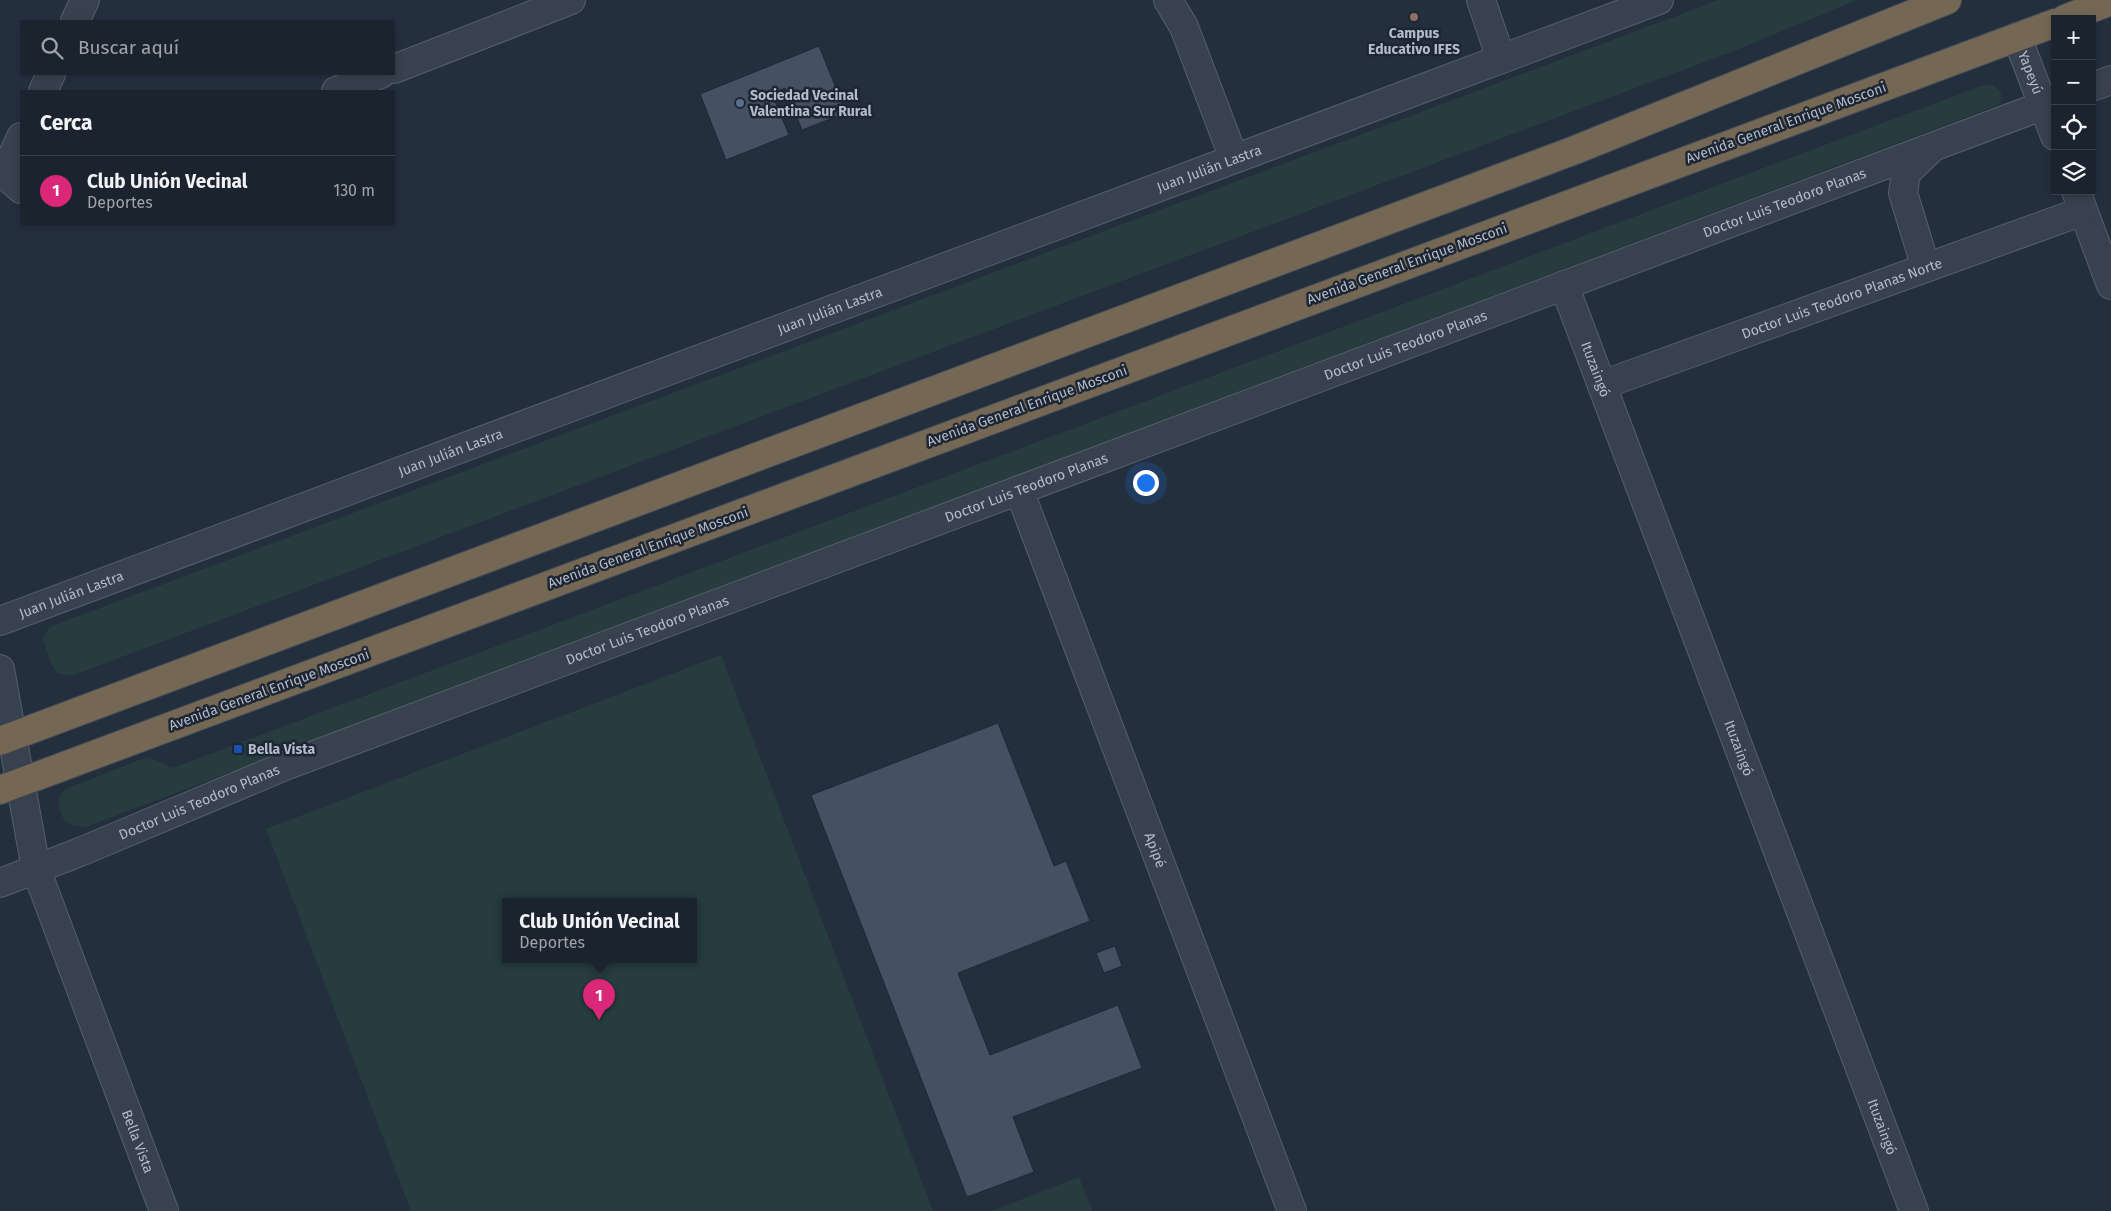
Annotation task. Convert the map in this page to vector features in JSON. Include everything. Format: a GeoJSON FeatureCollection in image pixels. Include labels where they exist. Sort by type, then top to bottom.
{"type":"FeatureCollection","features":[{"type":"Feature","properties":{"kind":"highway"},"geometry":{"type":"LineString","coordinates":[[6,739],[1575,150],[1948,0]]}},
{"type":"Feature","properties":{"kind":"highway"},"geometry":{"type":"LineString","coordinates":[[2075,15],[2111,1]]}},
{"type":"Feature","properties":{"kind":"highway","name":"Avenida General Enrique Mosconi"},"geometry":{"type":"LineString","coordinates":[[10,786],[2051,24]]}},
{"type":"Feature","properties":{"kind":"street"},"geometry":{"type":"LineString","coordinates":[[75,20],[85,0]]}},
{"type":"Feature","properties":{"kind":"street"},"geometry":{"type":"LineString","coordinates":[[395,69],[571,0]]}},
{"type":"Feature","properties":{"kind":"street"},"geometry":{"type":"LineString","coordinates":[[1168,0],[1184,27],[1234,159]]}},
{"type":"Feature","properties":{"kind":"street"},"geometry":{"type":"LineString","coordinates":[[1480,0],[1501,59]]}},
{"type":"Feature","properties":{"kind":"street","name":"Juan Julián Lastra"},"geometry":{"type":"LineString","coordinates":[[0,621],[1659,0]]}},
{"type":"Feature","properties":{"kind":"street","name":"Yapeyú"},"geometry":{"type":"LineString","coordinates":[[2017,37],[2049,103]]}},
{"type":"Feature","properties":{"kind":"street"},"geometry":{"type":"LineString","coordinates":[[43,90],[51,75]]}},
{"type":"Feature","properties":{"kind":"street"},"geometry":{"type":"LineString","coordinates":[[339,90],[378,75]]}},
{"type":"Feature","properties":{"kind":"street"},"geometry":{"type":"LineString","coordinates":[[2096,86],[2111,80]]}},
{"type":"Feature","properties":{"kind":"street","name":"Doctor Luis Teodoro Planas"},"geometry":{"type":"LineString","coordinates":[[0,883],[243,782],[2049,103]]}},
{"type":"Feature","properties":{"kind":"street"},"geometry":{"type":"LineString","coordinates":[[20,139],[4,174],[20,188]]}},
{"type":"Feature","properties":{"kind":"street"},"geometry":{"type":"LineString","coordinates":[[1926,268],[1905,204],[1903,182],[1906,173],[1914,164],[1942,144]]}},
{"type":"Feature","properties":{"kind":"street"},"geometry":{"type":"LineString","coordinates":[[2079,201],[2111,285]]}},
{"type":"Feature","properties":{"kind":"street","name":"Doctor Luis Teodoro Planas Norte"},"geometry":{"type":"LineString","coordinates":[[1602,385],[1926,268],[2079,201]]}},
{"type":"Feature","properties":{"kind":"street","name":"Ituzaingó"},"geometry":{"type":"LineString","coordinates":[[1564,285],[1914,1211]]}},
{"type":"Feature","properties":{"kind":"street","name":"Apipé"},"geometry":{"type":"LineString","coordinates":[[1019,490],[1292,1211]]}},
{"type":"Feature","properties":{"kind":"street","name":"Bella Vista"},"geometry":{"type":"LineString","coordinates":[[0,669],[10,786],[36,869],[164,1211]]}},
{"type":"Feature","properties":{"kind":"green space"},"geometry":{"type":"Polygon","coordinates":[[[1719,0],[1857,0],[1739,49],[71,676],[57,673],[50,662],[43,638],[49,628],[55,625],[1719,0]]]}},
{"type":"Feature","properties":{"kind":"green space"},"geometry":{"type":"Polygon","coordinates":[[[1992,84],[2001,92],[2001,101],[1998,105],[91,825],[76,826],[65,821],[62,816],[59,803],[60,795],[66,789],[147,757],[173,768],[1981,86],[1992,84]]]}},
{"type":"Feature","properties":{"kind":"green space"},"geometry":{"type":"Polygon","coordinates":[[[721,655],[933,1211],[411,1211],[266,829],[721,655]]]}},
{"type":"Feature","properties":{"kind":"green space"},"geometry":{"type":"Polygon","coordinates":[[[1079,1177],[1092,1211],[992,1211],[1079,1177]]]}},
{"type":"Feature","properties":{"kind":"building","name":"Sociedad Vecinal Valentina Sur Rural"},"geometry":{"type":"Polygon","coordinates":[[[819,46],[846,113],[802,130],[785,88],[772,94],[789,135],[726,160],[700,94],[819,46]]]}},
{"type":"Feature","properties":{"kind":"building"},"geometry":{"type":"Polygon","coordinates":[[[998,723],[1054,866],[1066,861],[1090,921],[958,973],[990,1055],[1118,1005],[1142,1068],[1013,1117],[1034,1172],[967,1197],[811,795],[998,723]]]}},
{"type":"Feature","properties":{"kind":"building"},"geometry":{"type":"Polygon","coordinates":[[[1115,946],[1122,966],[1104,973],[1096,953],[1115,946]]]}},
{"type":"Feature","properties":{"kind":"place","name":"Campus Educativo IFES"},"geometry":{"type":"Point","coordinates":[1414,17]}},
{"type":"Feature","properties":{"kind":"place","name":"Sociedad Vecinal Valentina Sur Rural"},"geometry":{"type":"Point","coordinates":[740,103]}},
{"type":"Feature","properties":{"kind":"place","name":"Bella Vista"},"geometry":{"type":"Point","coordinates":[238,749]}},
{"type":"Feature","properties":{"kind":"place","name":"Club Unión Vecinal"},"geometry":{"type":"Point","coordinates":[599,1020]}}]}
